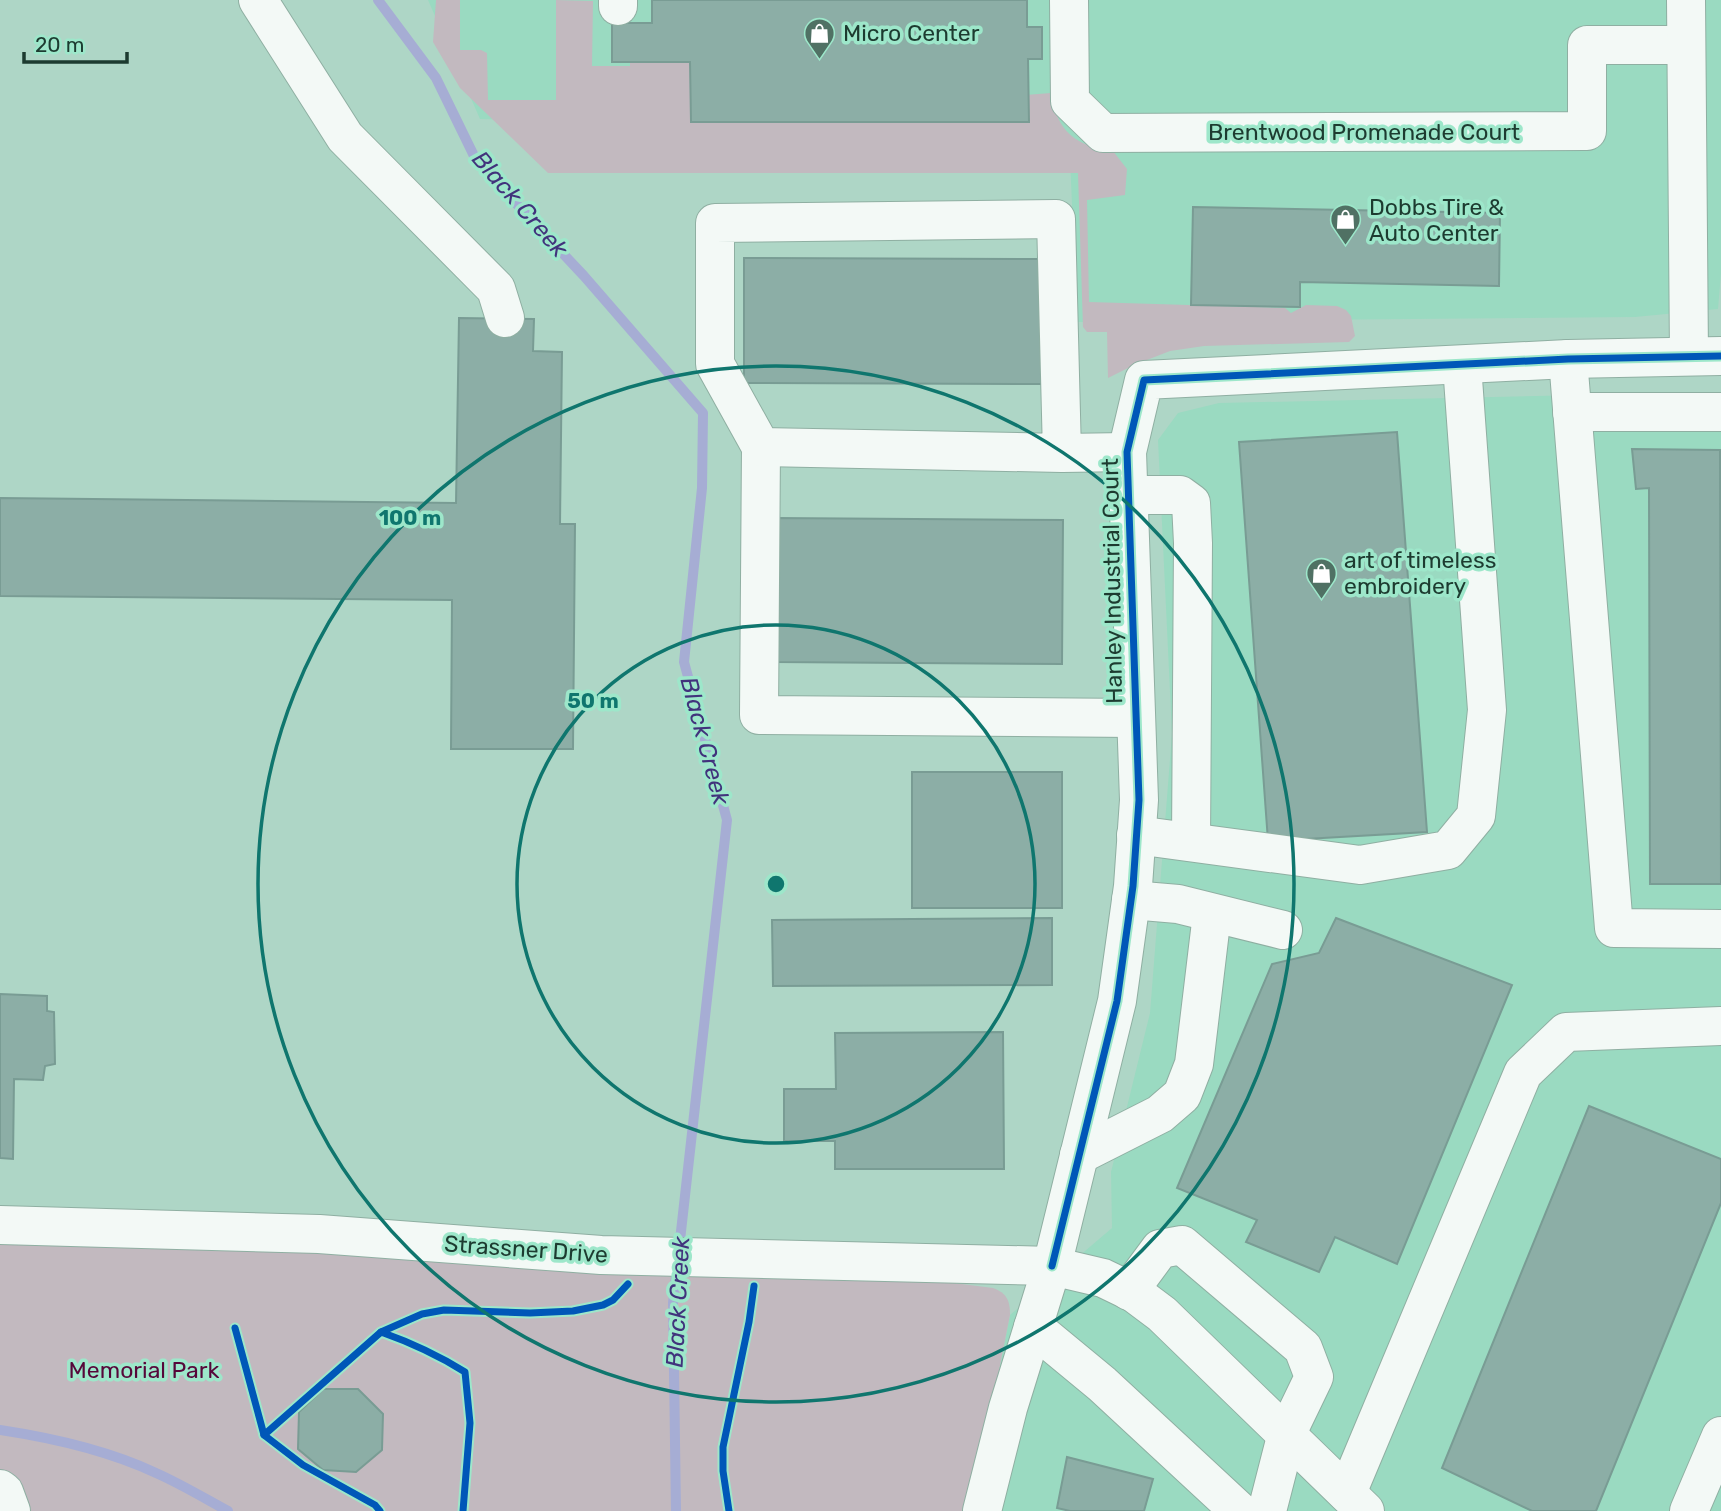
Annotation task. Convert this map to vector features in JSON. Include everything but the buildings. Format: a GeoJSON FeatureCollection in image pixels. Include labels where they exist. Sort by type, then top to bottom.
{"type":"FeatureCollection","features":[{"type":"Feature","properties":{"kind":"street"},"geometry":{"type":"LineString","coordinates":[[258,0],[345,137],[496,289],[505,318]]}},
{"type":"Feature","properties":{"kind":"street","name":"Brentwood Promenade Court"},"geometry":{"type":"LineString","coordinates":[[1069,0],[1070,101],[1103,133],[1587,131],[1587,44],[1686,44]]}},
{"type":"Feature","properties":{"kind":"street"},"geometry":{"type":"LineString","coordinates":[[1686,0],[1686,44],[1705,356]]}},
{"type":"Feature","properties":{"kind":"street"},"geometry":{"type":"LineString","coordinates":[[1062,453],[1056,219],[715,223],[715,364],[761,447],[759,715],[1135,718]]}},
{"type":"Feature","properties":{"kind":"street","name":"Hanley Industrial Court"},"geometry":{"type":"LineString","coordinates":[[982,1511],[1008,1408],[1052,1266],[1117,1001],[1131,900],[1139,800],[1127,452],[1144,380],[1568,359],[1705,356]]}},
{"type":"Feature","properties":{"kind":"street"},"geometry":{"type":"LineString","coordinates":[[1568,359],[1614,928],[1721,929]]}},
{"type":"Feature","properties":{"kind":"street"},"geometry":{"type":"LineString","coordinates":[[1136,835],[1360,865],[1448,850],[1476,816],[1487,710],[1462,365]]}},
{"type":"Feature","properties":{"kind":"street"},"geometry":{"type":"LineString","coordinates":[[1572,412],[1721,412]]}},
{"type":"Feature","properties":{"kind":"street"},"geometry":{"type":"LineString","coordinates":[[761,447],[1127,452]]}},
{"type":"Feature","properties":{"kind":"street"},"geometry":{"type":"LineString","coordinates":[[1127,495],[1180,495],[1191,503],[1191,842]]}},
{"type":"Feature","properties":{"kind":"street"},"geometry":{"type":"LineString","coordinates":[[1131,900],[1178,904],[1283,930]]}},
{"type":"Feature","properties":{"kind":"street"},"geometry":{"type":"LineString","coordinates":[[1079,1155],[1160,1114],[1182,1095],[1194,1063],[1212,914]]}},
{"type":"Feature","properties":{"kind":"street"},"geometry":{"type":"LineString","coordinates":[[1052,1266],[1103,1278],[1129,1290],[1162,1314],[1356,1502],[1523,1073],[1566,1032],[1721,1026]]}},
{"type":"Feature","properties":{"kind":"street","name":"Strassner Drive"},"geometry":{"type":"LineString","coordinates":[[0,1225],[319,1234],[601,1255],[1052,1266]]}},
{"type":"Feature","properties":{"kind":"street"},"geometry":{"type":"LineString","coordinates":[[1129,1290],[1160,1249],[1182,1245],[1303,1348],[1314,1377],[1286,1433],[1267,1511]]}},
{"type":"Feature","properties":{"kind":"street"},"geometry":{"type":"LineString","coordinates":[[1033,1327],[1102,1384],[1239,1511]]}},
{"type":"Feature","properties":{"kind":"street"},"geometry":{"type":"LineString","coordinates":[[1689,1511],[1721,1436]]}},
{"type":"Feature","properties":{"kind":"street"},"geometry":{"type":"LineString","coordinates":[[0,1489],[4,1492],[11,1511]]}},
{"type":"Feature","properties":{"kind":"shaded area"},"geometry":{"type":"Polygon","coordinates":[[[428,0],[1721,0],[1721,273],[1718,309],[1635,317],[1077,322],[1069,134],[480,119],[428,0]]]}},
{"type":"Feature","properties":{"kind":"shaded area"},"geometry":{"type":"Polygon","coordinates":[[[1721,392],[1721,1511],[971,1511],[1010,1315],[1112,1228],[1111,1172],[1150,1013],[1172,734],[1158,440],[1178,413],[1219,403],[1721,392]]]}},
{"type":"Feature","properties":{"kind":"green space"},"geometry":{"type":"Polygon","coordinates":[[[436,0],[460,0],[460,50],[481,50],[487,53],[488,100],[556,100],[556,0],[593,1],[592,66],[630,66],[630,62],[690,62],[691,122],[1051,93],[1058,118],[1070,135],[1089,145],[1113,151],[1127,169],[1125,195],[1087,200],[1089,302],[1285,308],[1291,313],[1306,305],[1337,306],[1351,316],[1355,336],[1349,342],[1204,346],[1170,351],[1108,378],[1107,332],[1087,332],[1083,327],[1078,173],[548,173],[460,88],[433,42],[436,0]]]}},
{"type":"Feature","properties":{"kind":"green space","name":"Memorial Park"},"geometry":{"type":"Polygon","coordinates":[[[0,1225],[759,1258],[993,1288],[1007,1298],[1010,1315],[971,1511],[11,1511],[0,1489],[0,1225]]]}},
{"type":"Feature","properties":{"kind":"waterway","name":"Black Creek"},"geometry":{"type":"LineString","coordinates":[[378,0],[436,78],[477,162],[584,276],[703,413],[702,488],[684,662],[727,820],[673,1303],[676,1511]]}},
{"type":"Feature","properties":{"kind":"waterway"},"geometry":{"type":"LineString","coordinates":[[0,1430],[99,1451],[165,1477],[228,1511]]}},
{"type":"Feature","properties":{"kind":"cycle path"},"geometry":{"type":"LineString","coordinates":[[1052,1266],[1117,1001],[1133,886],[1139,800],[1127,452],[1144,380],[1568,359],[1721,356]]}},
{"type":"Feature","properties":{"kind":"cycle path"},"geometry":{"type":"LineString","coordinates":[[381,1332],[422,1314],[444,1310],[530,1313],[573,1311],[603,1305],[613,1300],[628,1284]]}},
{"type":"Feature","properties":{"kind":"cycle path"},"geometry":{"type":"LineString","coordinates":[[729,1511],[723,1471],[723,1447],[754,1286]]}},
{"type":"Feature","properties":{"kind":"cycle path"},"geometry":{"type":"LineString","coordinates":[[235,1328],[264,1435],[303,1465],[375,1505],[380,1511]]}},
{"type":"Feature","properties":{"kind":"cycle path"},"geometry":{"type":"LineString","coordinates":[[264,1435],[381,1332],[392,1336],[465,1372],[470,1423],[463,1511]]}},
{"type":"Feature","properties":{"kind":"place","name":"Micro Center"},"geometry":{"type":"Point","coordinates":[820,60]}},
{"type":"Feature","properties":{"kind":"place","name":"Dobbs Tire & Auto Center"},"geometry":{"type":"Point","coordinates":[1346,247]}},
{"type":"Feature","properties":{"kind":"place","name":"art of timeless embroidery"},"geometry":{"type":"Point","coordinates":[1321,600]}}]}
